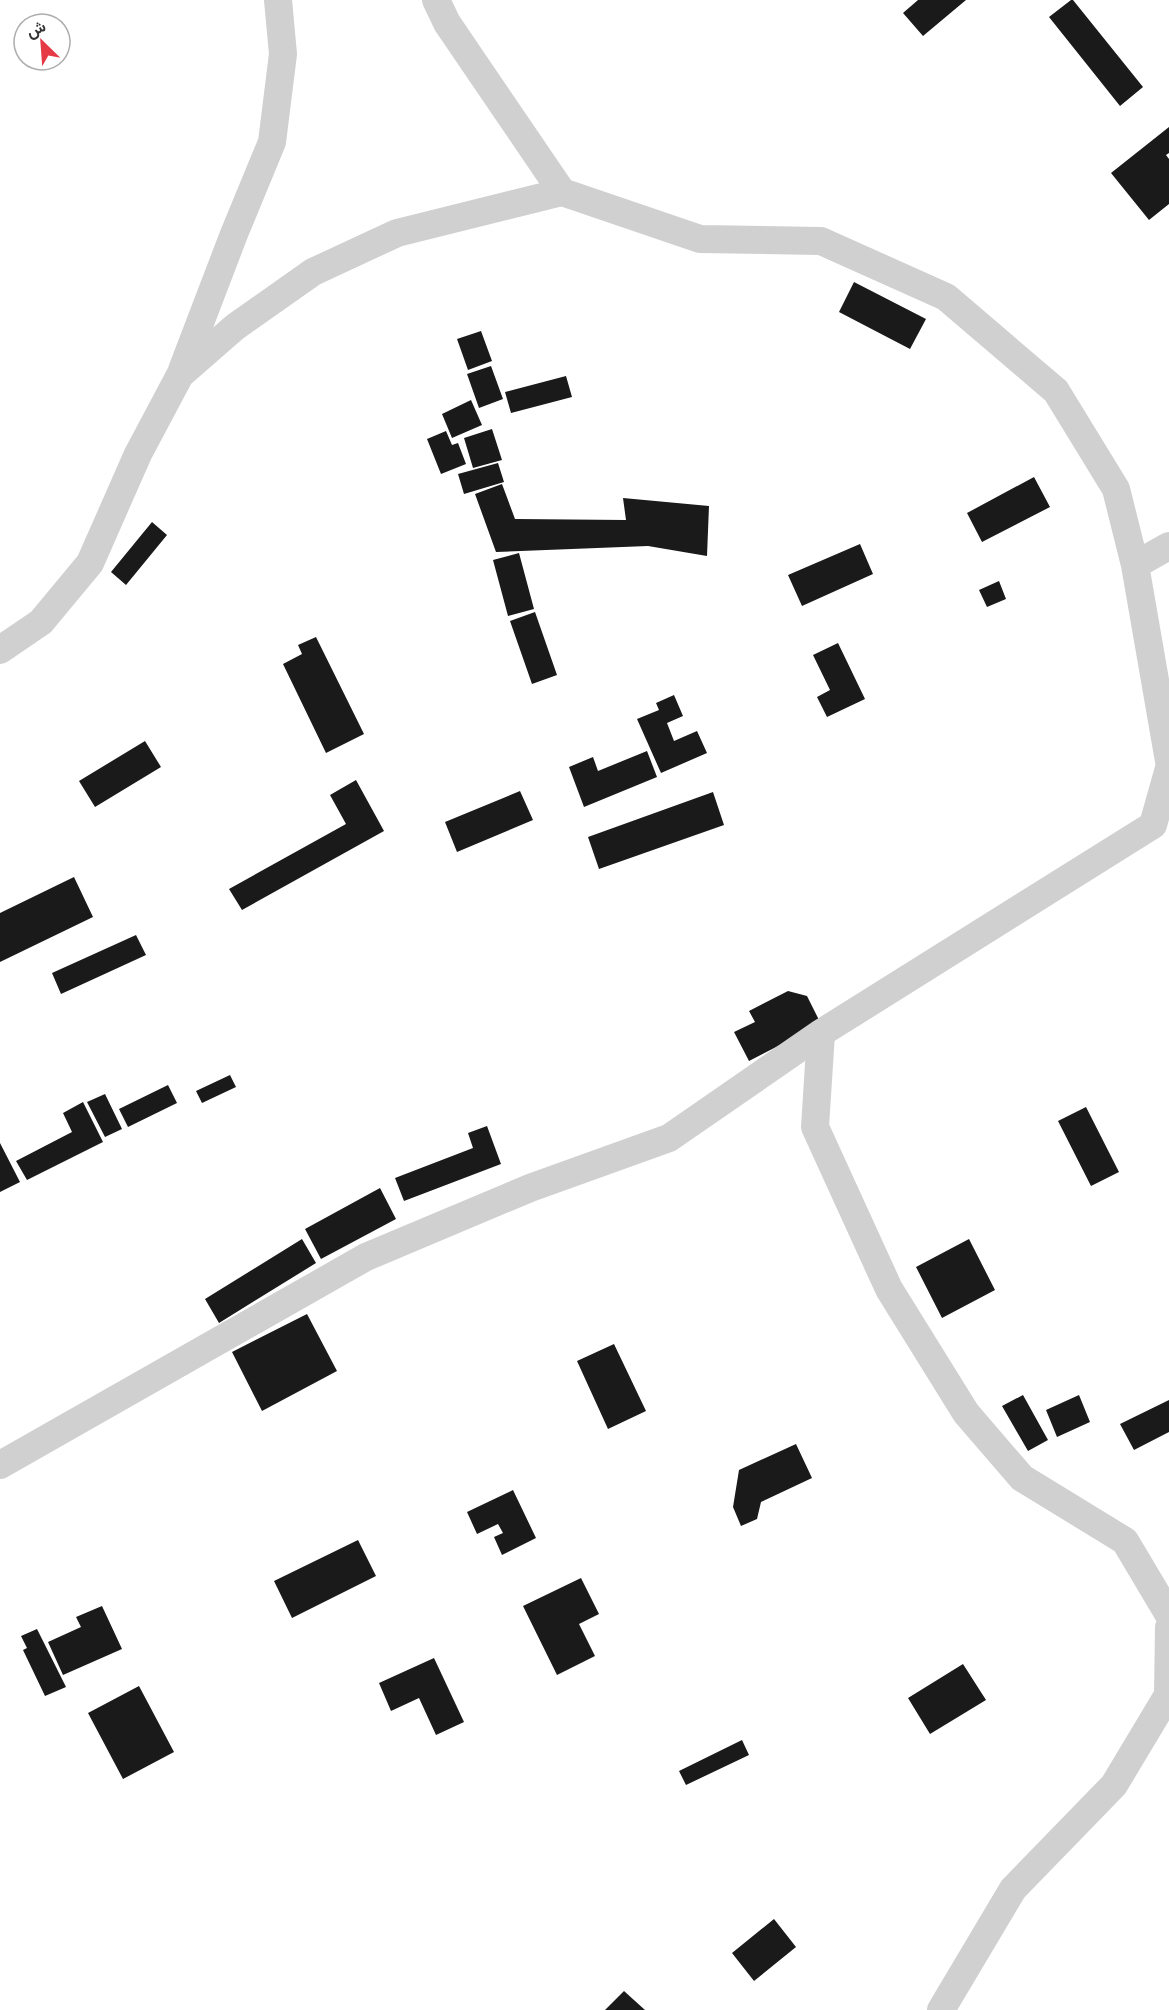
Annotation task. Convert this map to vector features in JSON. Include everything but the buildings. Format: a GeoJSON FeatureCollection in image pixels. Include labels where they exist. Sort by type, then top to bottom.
{"type":"FeatureCollection","features":[{"type":"Feature","properties":{"kind":"street"},"geometry":{"type":"LineString","coordinates":[[0,650],[41,622],[90,563],[138,454],[180,375],[272,142],[283,54],[278,0]]}},
{"type":"Feature","properties":{"kind":"street"},"geometry":{"type":"LineString","coordinates":[[436,0],[447,22],[562,192]]}},
{"type":"Feature","properties":{"kind":"street"},"geometry":{"type":"LineString","coordinates":[[180,375],[235,327],[313,272],[397,233],[562,192],[700,239],[821,241],[946,297],[1056,391],[1116,489],[1135,565],[1169,760]]}},
{"type":"Feature","properties":{"kind":"street"},"geometry":{"type":"LineString","coordinates":[[1135,565],[1169,546]]}},
{"type":"Feature","properties":{"kind":"street"},"geometry":{"type":"LineString","coordinates":[[0,1465],[366,1257],[530,1188],[669,1138],[821,1033],[1152,825],[1169,768]]}},
{"type":"Feature","properties":{"kind":"street"},"geometry":{"type":"LineString","coordinates":[[821,1033],[815,1127],[889,1289],[973,1421],[1022,1478],[1125,1541],[1169,1615]]}},
{"type":"Feature","properties":{"kind":"street"},"geometry":{"type":"LineString","coordinates":[[941,2010],[1013,1889],[1114,1785],[1168,1695],[1169,1628]]}}]}
